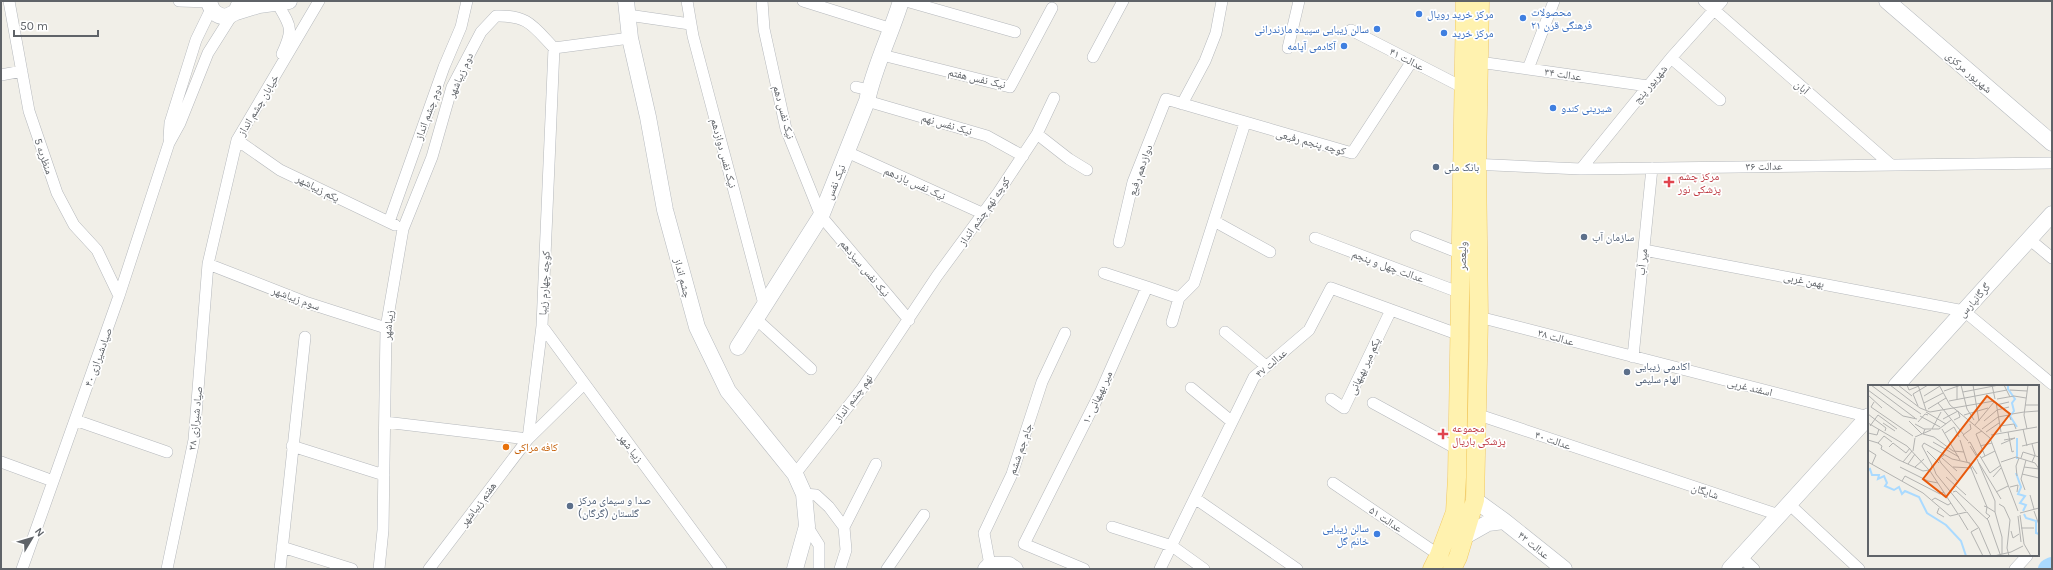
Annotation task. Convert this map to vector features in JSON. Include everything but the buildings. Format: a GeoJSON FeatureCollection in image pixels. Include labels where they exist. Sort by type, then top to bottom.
{"type":"FeatureCollection","features":[{"type":"Feature","properties":{"kind":"main road","name":"ولیعصر"},"geometry":{"type":"LineString","coordinates":[[1452,569],[1465,536],[1475,500],[1479,316],[1464,88],[1465,1]]}},
{"type":"Feature","properties":{"kind":"main road","name":"ولیعصر"},"geometry":{"type":"LineString","coordinates":[[1436,562],[1455,512],[1462,254],[1479,62],[1480,1]]}},
{"type":"Feature","properties":{"kind":"street","name":"منظریه 5"},"geometry":{"type":"LineString","coordinates":[[8,1],[29,111],[57,193],[74,225],[97,250],[120,296]]}},
{"type":"Feature","properties":{"kind":"street"},"geometry":{"type":"LineString","coordinates":[[179,1],[209,4],[221,17],[236,9],[283,2],[291,34],[272,69],[270,84]]}},
{"type":"Feature","properties":{"kind":"street","name":"خیابان چشم انداز"},"geometry":{"type":"LineString","coordinates":[[208,264],[237,140],[319,1]]}},
{"type":"Feature","properties":{"kind":"street","name":"دوم چشم انداز"},"geometry":{"type":"LineString","coordinates":[[388,222],[444,67],[461,27],[467,1]]}},
{"type":"Feature","properties":{"kind":"street","name":"نیک نفس دوازدهم"},"geometry":{"type":"LineString","coordinates":[[686,1],[690,24],[764,304]]}},
{"type":"Feature","properties":{"kind":"street","name":"نیک نفس دهم"},"geometry":{"type":"LineString","coordinates":[[762,1],[764,29],[786,129],[821,216]]}},
{"type":"Feature","properties":{"kind":"street"},"geometry":{"type":"LineString","coordinates":[[804,1],[892,30]]}},
{"type":"Feature","properties":{"kind":"street","name":"نیک نفس"},"geometry":{"type":"LineString","coordinates":[[738,348],[755,318],[821,216],[846,152],[864,93],[882,55],[901,1]]}},
{"type":"Feature","properties":{"kind":"street"},"geometry":{"type":"LineString","coordinates":[[906,1],[1015,32]]}},
{"type":"Feature","properties":{"kind":"street"},"geometry":{"type":"LineString","coordinates":[[1093,57],[1123,1]]}},
{"type":"Feature","properties":{"kind":"street"},"geometry":{"type":"LineString","coordinates":[[1182,104],[1206,60],[1216,33],[1222,1]]}},
{"type":"Feature","properties":{"kind":"street"},"geometry":{"type":"LineString","coordinates":[[1288,48],[1299,1]]}},
{"type":"Feature","properties":{"kind":"street"},"geometry":{"type":"LineString","coordinates":[[1528,69],[1554,1]]}},
{"type":"Feature","properties":{"kind":"street","name":"آبان"},"geometry":{"type":"LineString","coordinates":[[1704,1],[1890,164]]}},
{"type":"Feature","properties":{"kind":"street","name":"شهریور پنج"},"geometry":{"type":"LineString","coordinates":[[1581,169],[1648,86],[1722,1]]}},
{"type":"Feature","properties":{"kind":"street","name":"شهریور مرکزی"},"geometry":{"type":"LineString","coordinates":[[1887,1],[2052,143]]}},
{"type":"Feature","properties":{"kind":"street","name":"۴۰ صیادشیرازی"},"geometry":{"type":"LineString","coordinates":[[169,143],[170,123],[209,4]]}},
{"type":"Feature","properties":{"kind":"street"},"geometry":{"type":"LineString","coordinates":[[627,8],[690,24]]}},
{"type":"Feature","properties":{"kind":"street","name":"چشم انداز"},"geometry":{"type":"LineString","coordinates":[[627,8],[630,38],[648,117],[665,210],[697,327],[728,391],[795,474],[804,494],[807,526]]}},
{"type":"Feature","properties":{"kind":"street","name":"نیک نفس هفتم"},"geometry":{"type":"LineString","coordinates":[[882,55],[1010,87],[1052,8]]}},
{"type":"Feature","properties":{"kind":"street","name":"۴۰ صیادشیرازی"},"geometry":{"type":"LineString","coordinates":[[22,569],[120,296],[169,143],[180,123],[208,53],[236,9]]}},
{"type":"Feature","properties":{"kind":"street","name":"دوم زیباشهر"},"geometry":{"type":"LineString","coordinates":[[403,229],[432,157],[452,87],[481,32],[496,16],[514,16],[530,24],[554,48]]}},
{"type":"Feature","properties":{"kind":"street","name":"عدالت ۴۱"},"geometry":{"type":"LineString","coordinates":[[1351,30],[1464,88]]}},
{"type":"Feature","properties":{"kind":"street"},"geometry":{"type":"LineString","coordinates":[[554,48],[630,38]]}},
{"type":"Feature","properties":{"kind":"street","name":"کوچه چهارم زیبا"},"geometry":{"type":"LineString","coordinates":[[528,439],[542,326],[554,48]]}},
{"type":"Feature","properties":{"kind":"street"},"geometry":{"type":"LineString","coordinates":[[1672,58],[1720,100]]}},
{"type":"Feature","properties":{"kind":"street","name":"کوچه پنجم رفیعی"},"geometry":{"type":"LineString","coordinates":[[1166,99],[1352,153],[1412,61]]}},
{"type":"Feature","properties":{"kind":"street","name":"عدالت ۳۴"},"geometry":{"type":"LineString","coordinates":[[1479,62],[1648,86]]}},
{"type":"Feature","properties":{"kind":"street"},"geometry":{"type":"LineString","coordinates":[[1,75],[22,71]]}},
{"type":"Feature","properties":{"kind":"street","name":"نیک نفس نهم"},"geometry":{"type":"LineString","coordinates":[[864,93],[987,136],[1023,156]]}},
{"type":"Feature","properties":{"kind":"street","name":"کوچه نهم چشم انداز"},"geometry":{"type":"LineString","coordinates":[[909,320],[937,276],[984,214],[1023,156],[1037,134],[1054,98]]}},
{"type":"Feature","properties":{"kind":"street","name":"دوازدهم رفیع"},"geometry":{"type":"LineString","coordinates":[[1119,242],[1133,182],[1166,99]]}},
{"type":"Feature","properties":{"kind":"street"},"geometry":{"type":"LineString","coordinates":[[1172,322],[1179,298],[1194,282],[1245,123]]}},
{"type":"Feature","properties":{"kind":"street"},"geometry":{"type":"LineString","coordinates":[[1037,134],[1069,159],[1087,170]]}},
{"type":"Feature","properties":{"kind":"street","name":"یکم زیباشهر"},"geometry":{"type":"LineString","coordinates":[[237,140],[280,170],[403,229]]}},
{"type":"Feature","properties":{"kind":"street","name":"نیک نفس یازدهم"},"geometry":{"type":"LineString","coordinates":[[846,152],[984,214]]}},
{"type":"Feature","properties":{"kind":"street","name":"عدالت ۳۶"},"geometry":{"type":"LineString","coordinates":[[1470,164],[1581,169],[2052,163]]}},
{"type":"Feature","properties":{"kind":"street","name":"میر آب"},"geometry":{"type":"LineString","coordinates":[[1633,357],[1652,168]]}},
{"type":"Feature","properties":{"kind":"street","name":"گرگانپارس"},"geometry":{"type":"LineString","coordinates":[[1897,385],[2052,214]]}},
{"type":"Feature","properties":{"kind":"street","name":"نیک نفس سیزدهم"},"geometry":{"type":"LineString","coordinates":[[821,216],[909,320]]}},
{"type":"Feature","properties":{"kind":"street"},"geometry":{"type":"LineString","coordinates":[[1214,221],[1270,252]]}},
{"type":"Feature","properties":{"kind":"street","name":"زیباشهر"},"geometry":{"type":"LineString","coordinates":[[379,569],[383,530],[386,328],[403,229]]}},
{"type":"Feature","properties":{"kind":"street"},"geometry":{"type":"LineString","coordinates":[[1416,236],[1462,254]]}},
{"type":"Feature","properties":{"kind":"street","name":"عدالت چهل و پنجم"},"geometry":{"type":"LineString","coordinates":[[1315,238],[1461,293]]}},
{"type":"Feature","properties":{"kind":"street"},"geometry":{"type":"LineString","coordinates":[[2029,239],[2052,258]]}},
{"type":"Feature","properties":{"kind":"street","name":"بهمن غربی"},"geometry":{"type":"LineString","coordinates":[[1644,250],[1964,311]]}},
{"type":"Feature","properties":{"kind":"street","name":"سوم زیباشهر"},"geometry":{"type":"LineString","coordinates":[[208,264],[308,303],[386,328]]}},
{"type":"Feature","properties":{"kind":"street","name":"صیاد شیرازی ۳۸"},"geometry":{"type":"LineString","coordinates":[[167,569],[194,440],[208,264]]}},
{"type":"Feature","properties":{"kind":"street"},"geometry":{"type":"LineString","coordinates":[[1104,273],[1179,298]]}},
{"type":"Feature","properties":{"kind":"street","name":"۱۰ میر بهبهانی"},"geometry":{"type":"LineString","coordinates":[[1069,566],[1024,544],[1101,390],[1146,287]]}},
{"type":"Feature","properties":{"kind":"street","name":"عدالت ۴۷"},"geometry":{"type":"LineString","coordinates":[[1160,569],[1196,499],[1231,421],[1254,377],[1309,330],[1331,288],[1460,335]]}},
{"type":"Feature","properties":{"kind":"street","name":"یکم میر بهبهانی"},"geometry":{"type":"LineString","coordinates":[[1331,399],[1344,408],[1391,310]]}},
{"type":"Feature","properties":{"kind":"street"},"geometry":{"type":"LineString","coordinates":[[1964,311],[2052,384]]}},
{"type":"Feature","properties":{"kind":"street","name":"عدالت ۳۸"},"geometry":{"type":"LineString","coordinates":[[1479,316],[1633,357]]}},
{"type":"Feature","properties":{"kind":"street"},"geometry":{"type":"LineString","coordinates":[[755,318],[811,369]]}},
{"type":"Feature","properties":{"kind":"street","name":"نهم چشم انداز"},"geometry":{"type":"LineString","coordinates":[[795,474],[861,390],[909,320]]}},
{"type":"Feature","properties":{"kind":"street","name":"زیبا شهر"},"geometry":{"type":"LineString","coordinates":[[542,326],[721,569]]}},
{"type":"Feature","properties":{"kind":"street"},"geometry":{"type":"LineString","coordinates":[[1225,332],[1266,366]]}},
{"type":"Feature","properties":{"kind":"street","name":"جام جم ششم"},"geometry":{"type":"LineString","coordinates":[[988,567],[984,533],[1012,474],[1042,382],[1065,333]]}},
{"type":"Feature","properties":{"kind":"street"},"geometry":{"type":"LineString","coordinates":[[280,569],[292,446],[305,337]]}},
{"type":"Feature","properties":{"kind":"street","name":"اسفند غربی"},"geometry":{"type":"LineString","coordinates":[[1633,357],[1868,417]]}},
{"type":"Feature","properties":{"kind":"street"},"geometry":{"type":"LineString","coordinates":[[385,422],[528,439],[584,384]]}},
{"type":"Feature","properties":{"kind":"street"},"geometry":{"type":"LineString","coordinates":[[1191,388],[1231,421]]}},
{"type":"Feature","properties":{"kind":"street"},"geometry":{"type":"LineString","coordinates":[[1373,403],[1457,449]]}},
{"type":"Feature","properties":{"kind":"street","name":"عدالت ۴۰"},"geometry":{"type":"LineString","coordinates":[[1476,414],[1630,466]]}},
{"type":"Feature","properties":{"kind":"street"},"geometry":{"type":"LineString","coordinates":[[1754,569],[1736,563],[1868,418]]}},
{"type":"Feature","properties":{"kind":"street"},"geometry":{"type":"LineString","coordinates":[[75,420],[167,452]]}},
{"type":"Feature","properties":{"kind":"street","name":"هفتم زیباشهر"},"geometry":{"type":"LineString","coordinates":[[429,569],[528,439]]}},
{"type":"Feature","properties":{"kind":"street"},"geometry":{"type":"LineString","coordinates":[[292,446],[384,475]]}},
{"type":"Feature","properties":{"kind":"street"},"geometry":{"type":"LineString","coordinates":[[1,462],[53,481]]}},
{"type":"Feature","properties":{"kind":"street"},"geometry":{"type":"LineString","coordinates":[[840,569],[846,550],[844,527],[876,464]]}},
{"type":"Feature","properties":{"kind":"street","name":"شایگان"},"geometry":{"type":"LineString","coordinates":[[1630,466],[1784,510]]}},
{"type":"Feature","properties":{"kind":"street","name":"عدالت ۵۱"},"geometry":{"type":"LineString","coordinates":[[1333,483],[1436,562]]}},
{"type":"Feature","properties":{"kind":"street"},"geometry":{"type":"LineString","coordinates":[[804,494],[816,495],[829,507],[844,527]]}},
{"type":"Feature","properties":{"kind":"street"},"geometry":{"type":"LineString","coordinates":[[1196,499],[1297,569]]}},
{"type":"Feature","properties":{"kind":"street","name":"عدالت ۴۲"},"geometry":{"type":"LineString","coordinates":[[1475,500],[1564,569]]}},
{"type":"Feature","properties":{"kind":"street"},"geometry":{"type":"LineString","coordinates":[[1784,510],[1859,569]]}},
{"type":"Feature","properties":{"kind":"street"},"geometry":{"type":"LineString","coordinates":[[886,569],[924,515]]}},
{"type":"Feature","properties":{"kind":"street"},"geometry":{"type":"LineString","coordinates":[[1465,536],[1488,523],[1504,521]]}},
{"type":"Feature","properties":{"kind":"street"},"geometry":{"type":"LineString","coordinates":[[794,569],[807,526]]}},
{"type":"Feature","properties":{"kind":"street"},"geometry":{"type":"LineString","coordinates":[[807,526],[819,546],[819,569]]}},
{"type":"Feature","properties":{"kind":"street"},"geometry":{"type":"LineString","coordinates":[[1112,527],[1172,546],[1204,569]]}},
{"type":"Feature","properties":{"kind":"street"},"geometry":{"type":"LineString","coordinates":[[282,547],[352,569]]}},
{"type":"Feature","properties":{"kind":"street"},"geometry":{"type":"LineString","coordinates":[[2015,569],[2027,556]]}},
{"type":"Feature","properties":{"kind":"street"},"geometry":{"type":"LineString","coordinates":[[988,567],[1009,565],[1015,569]]}},
{"type":"Feature","properties":{"kind":"street"},"geometry":{"type":"LineString","coordinates":[[1069,566],[1084,569]]}},
{"type":"Feature","properties":{"kind":"waterway"},"geometry":{"type":"LineString","coordinates":[[2048,569],[2052,567]]}},
{"type":"Feature","properties":{"kind":"place","name":"مرکز خرید رویال"},"geometry":{"type":"Point","coordinates":[1419,14]}},
{"type":"Feature","properties":{"kind":"place","name":"محصولات فرهنگی قرن ۲۱"},"geometry":{"type":"Point","coordinates":[1523,18]}},
{"type":"Feature","properties":{"kind":"place","name":"سالن زیبایی سپیده مازندرانی"},"geometry":{"type":"Point","coordinates":[1377,29]}},
{"type":"Feature","properties":{"kind":"place","name":"مرکز خرید"},"geometry":{"type":"Point","coordinates":[1444,33]}},
{"type":"Feature","properties":{"kind":"place","name":"آکادمی آپامه"},"geometry":{"type":"Point","coordinates":[1344,46]}},
{"type":"Feature","properties":{"kind":"place","name":"شیرینی کندو"},"geometry":{"type":"Point","coordinates":[1553,108]}},
{"type":"Feature","properties":{"kind":"place","name":"بانک ملی"},"geometry":{"type":"Point","coordinates":[1436,167]}},
{"type":"Feature","properties":{"kind":"place","name":"مرکز چشم پزشکی نور"},"geometry":{"type":"Point","coordinates":[1669,182]}},
{"type":"Feature","properties":{"kind":"place","name":"سازمان آب"},"geometry":{"type":"Point","coordinates":[1584,237]}},
{"type":"Feature","properties":{"kind":"place","name":"اکادمی زیبایی الهام سلیمی"},"geometry":{"type":"Point","coordinates":[1627,372]}},
{"type":"Feature","properties":{"kind":"place","name":"مجموعه پزشکی باریال"},"geometry":{"type":"Point","coordinates":[1443,434]}},
{"type":"Feature","properties":{"kind":"place","name":"کافه مراکی"},"geometry":{"type":"Point","coordinates":[506,447]}},
{"type":"Feature","properties":{"kind":"place","name":"صدا و سیمای مرکز گلستان (گرگان)"},"geometry":{"type":"Point","coordinates":[570,506]}},
{"type":"Feature","properties":{"kind":"place","name":"سالن زیبایی خانم گل"},"geometry":{"type":"Point","coordinates":[1377,534]}}]}
